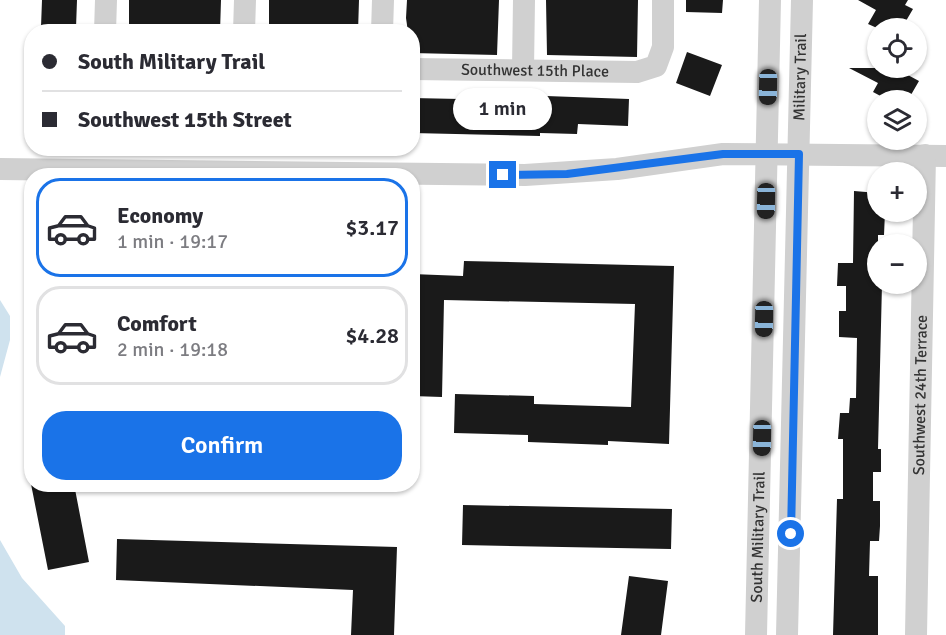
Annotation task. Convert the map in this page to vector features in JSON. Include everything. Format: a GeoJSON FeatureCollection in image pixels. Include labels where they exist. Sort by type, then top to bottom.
{"type":"FeatureCollection","features":[{"type":"Feature","properties":{"kind":"street"},"geometry":{"type":"LineString","coordinates":[[105,24],[106,0]]}},
{"type":"Feature","properties":{"kind":"street"},"geometry":{"type":"LineString","coordinates":[[244,24],[245,0]]}},
{"type":"Feature","properties":{"kind":"street"},"geometry":{"type":"LineString","coordinates":[[382,24],[383,0]]}},
{"type":"Feature","properties":{"kind":"street"},"geometry":{"type":"LineString","coordinates":[[524,0],[524,69]]}},
{"type":"Feature","properties":{"kind":"street","name":"Southwest 15th Place"},"geometry":{"type":"LineString","coordinates":[[420,69],[637,72],[656,66],[663,46],[663,0]]}},
{"type":"Feature","properties":{"kind":"street","name":"Military Trail"},"geometry":{"type":"LineString","coordinates":[[767,153],[770,0]]}},
{"type":"Feature","properties":{"kind":"street","name":"Military Trail"},"geometry":{"type":"LineString","coordinates":[[799,154],[802,0]]}},
{"type":"Feature","properties":{"kind":"street","name":"South Military Trail"},"geometry":{"type":"LineString","coordinates":[[756,635],[767,153]]}},
{"type":"Feature","properties":{"kind":"street"},"geometry":{"type":"LineString","coordinates":[[420,175],[525,176],[618,169],[723,154],[936,155]]}},
{"type":"Feature","properties":{"kind":"street","name":"South Military Trail"},"geometry":{"type":"LineString","coordinates":[[787,635],[799,154]]}},
{"type":"Feature","properties":{"kind":"street","name":"Southwest 24th Terrace"},"geometry":{"type":"LineString","coordinates":[[916,635],[936,155]]}},
{"type":"Feature","properties":{"kind":"street"},"geometry":{"type":"LineString","coordinates":[[0,169],[24,169]]}},
{"type":"Feature","properties":{"kind":"water"},"geometry":{"type":"Polygon","coordinates":[[[0,300],[10,316],[10,340],[0,377],[0,300]]]}},
{"type":"Feature","properties":{"kind":"water"},"geometry":{"type":"Polygon","coordinates":[[[0,540],[22,578],[65,626],[65,635],[0,635],[0,540]]]}},
{"type":"Feature","properties":{"kind":"building"},"geometry":{"type":"Polygon","coordinates":[[[42,0],[77,0],[76,24],[41,24],[42,0]]]}},
{"type":"Feature","properties":{"kind":"building"},"geometry":{"type":"Polygon","coordinates":[[[129,0],[221,0],[220,24],[129,24],[129,0]]]}},
{"type":"Feature","properties":{"kind":"building"},"geometry":{"type":"Polygon","coordinates":[[[269,0],[359,0],[358,24],[269,24],[269,0]]]}},
{"type":"Feature","properties":{"kind":"building"},"geometry":{"type":"Polygon","coordinates":[[[407,0],[499,0],[497,55],[420,53],[420,24],[407,24],[407,0]]]}},
{"type":"Feature","properties":{"kind":"building"},"geometry":{"type":"Polygon","coordinates":[[[546,0],[638,0],[637,57],[547,55],[546,0]]]}},
{"type":"Feature","properties":{"kind":"building"},"geometry":{"type":"Polygon","coordinates":[[[686,0],[723,0],[722,13],[686,12],[686,0]]]}},
{"type":"Feature","properties":{"kind":"building"},"geometry":{"type":"Polygon","coordinates":[[[858,0],[908,0],[905,5],[913,9],[908,18],[871,18],[876,10],[858,0]]]}},
{"type":"Feature","properties":{"kind":"building"},"geometry":{"type":"Polygon","coordinates":[[[687,52],[722,65],[710,96],[676,83],[687,52]]]}},
{"type":"Feature","properties":{"kind":"building"},"geometry":{"type":"Polygon","coordinates":[[[849,68],[867,68],[867,77],[849,68]]]}},
{"type":"Feature","properties":{"kind":"building"},"geometry":{"type":"Polygon","coordinates":[[[868,78],[913,78],[919,81],[914,90],[874,90],[878,83],[868,78]]]}},
{"type":"Feature","properties":{"kind":"building"},"geometry":{"type":"Polygon","coordinates":[[[546,96],[629,99],[628,126],[578,124],[577,134],[540,133],[540,136],[420,133],[420,98],[545,99],[546,96]]]}},
{"type":"Feature","properties":{"kind":"building"},"geometry":{"type":"Polygon","coordinates":[[[854,191],[867,192],[867,222],[885,222],[884,234],[867,234],[867,294],[882,294],[878,449],[881,449],[881,472],[873,472],[873,501],[880,501],[880,526],[879,541],[870,541],[869,576],[878,576],[878,635],[833,635],[837,499],[843,499],[843,439],[838,439],[840,413],[849,413],[850,398],[856,398],[857,338],[839,337],[839,311],[846,311],[846,286],[837,286],[838,263],[853,263],[854,191]]]}},
{"type":"Feature","properties":{"kind":"building"},"geometry":{"type":"Polygon","coordinates":[[[464,261],[674,266],[669,444],[608,441],[608,445],[528,442],[528,435],[454,433],[455,394],[534,396],[534,404],[631,407],[635,304],[444,300],[442,397],[420,396],[420,274],[463,276],[464,261]]]}},
{"type":"Feature","properties":{"kind":"building"},"geometry":{"type":"Polygon","coordinates":[[[33,492],[76,492],[89,562],[48,570],[33,492]]]}},
{"type":"Feature","properties":{"kind":"building"},"geometry":{"type":"Polygon","coordinates":[[[463,505],[672,509],[671,549],[462,545],[463,505]]]}},
{"type":"Feature","properties":{"kind":"building"},"geometry":{"type":"Polygon","coordinates":[[[117,539],[397,547],[394,635],[351,635],[353,590],[116,580],[117,539]]]}},
{"type":"Feature","properties":{"kind":"building"},"geometry":{"type":"Polygon","coordinates":[[[629,576],[668,581],[661,635],[621,635],[629,576]]]}},
{"type":"Feature","properties":{"kind":"route"},"geometry":{"type":"LineString","coordinates":[[503,175],[567,174],[618,169],[676,158],[723,154],[799,154],[791,534]]}}]}
